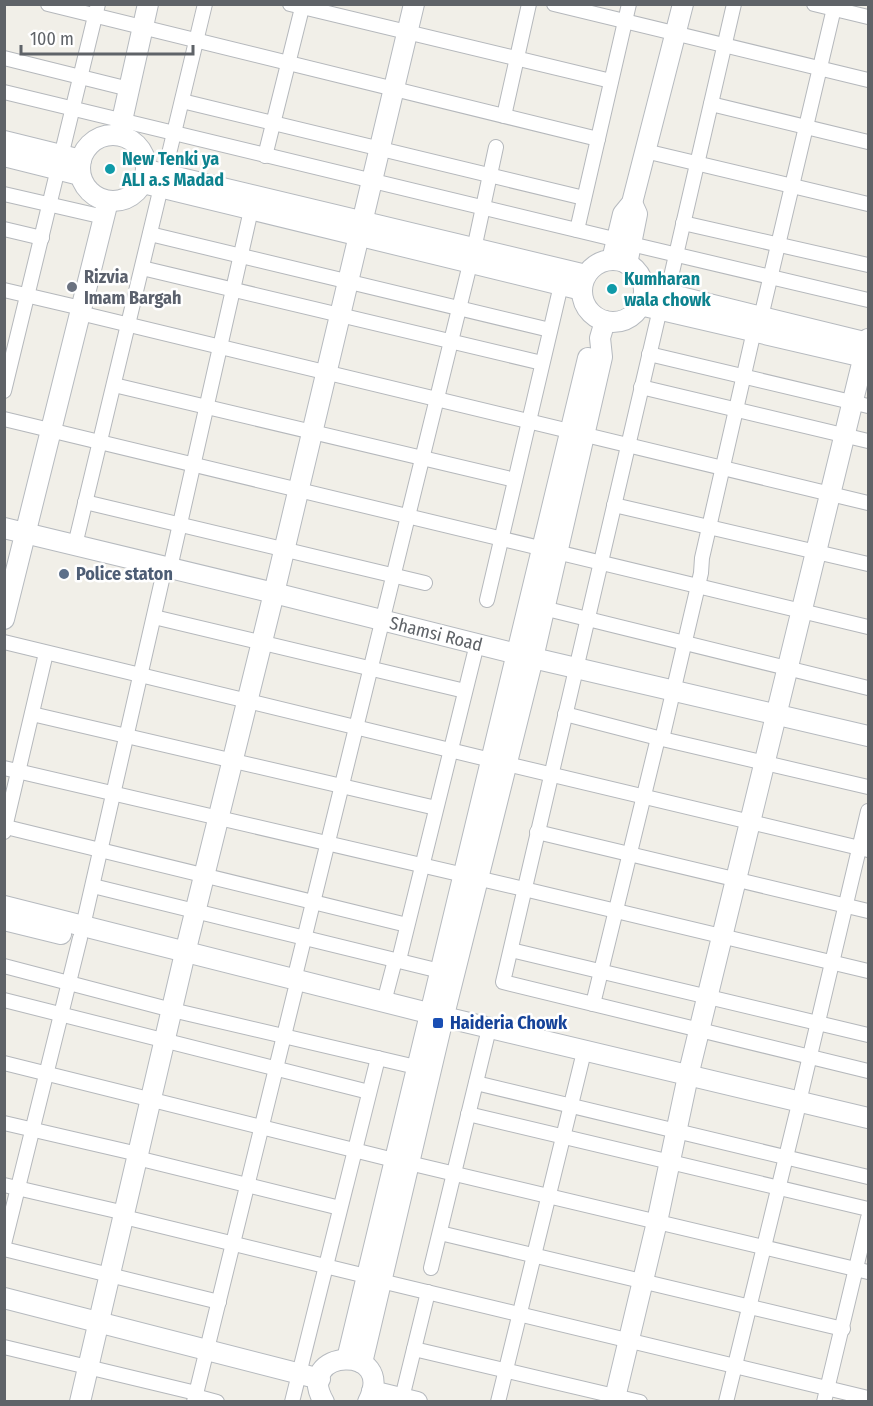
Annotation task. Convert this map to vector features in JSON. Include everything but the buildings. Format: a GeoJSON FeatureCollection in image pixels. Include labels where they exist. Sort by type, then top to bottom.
{"type":"FeatureCollection","features":[{"type":"Feature","properties":{"kind":"street"},"geometry":{"type":"LineString","coordinates":[[48,4],[97,10],[143,28],[598,139]]}},
{"type":"Feature","properties":{"kind":"street"},"geometry":{"type":"LineString","coordinates":[[121,128],[148,4]]}},
{"type":"Feature","properties":{"kind":"street"},"geometry":{"type":"LineString","coordinates":[[75,545],[150,234],[154,179],[174,134],[205,4]]}},
{"type":"Feature","properties":{"kind":"street"},"geometry":{"type":"LineString","coordinates":[[80,1401],[184,958],[285,550],[414,4]]}},
{"type":"Feature","properties":{"kind":"street"},"geometry":{"type":"LineString","coordinates":[[504,116],[530,4]]}},
{"type":"Feature","properties":{"kind":"street"},"geometry":{"type":"LineString","coordinates":[[554,4],[868,80]]}},
{"type":"Feature","properties":{"kind":"street"},"geometry":{"type":"LineString","coordinates":[[577,230],[629,4]]}},
{"type":"Feature","properties":{"kind":"street"},"geometry":{"type":"LineString","coordinates":[[619,262],[624,242],[622,214],[632,203],[683,4]]}},
{"type":"Feature","properties":{"kind":"street"},"geometry":{"type":"LineString","coordinates":[[734,4],[676,254],[641,387],[503,982],[868,1071]]}},
{"type":"Feature","properties":{"kind":"street"},"geometry":{"type":"LineString","coordinates":[[814,4],[868,17]]}},
{"type":"Feature","properties":{"kind":"street"},"geometry":{"type":"LineString","coordinates":[[265,156],[288,63],[298,5],[611,81]]}},
{"type":"Feature","properties":{"kind":"street"},"geometry":{"type":"LineString","coordinates":[[593,1004],[644,796],[674,689],[743,377],[771,277],[834,7]]}},
{"type":"Feature","properties":{"kind":"street"},"geometry":{"type":"LineString","coordinates":[[70,165],[73,109],[97,10]]}},
{"type":"Feature","properties":{"kind":"street"},"geometry":{"type":"LineString","coordinates":[[4,58],[129,89]]}},
{"type":"Feature","properties":{"kind":"street"},"geometry":{"type":"LineString","coordinates":[[4,92],[73,109],[121,128],[174,134],[868,300]]}},
{"type":"Feature","properties":{"kind":"street"},"geometry":{"type":"LineString","coordinates":[[182,101],[584,198]]}},
{"type":"Feature","properties":{"kind":"street"},"geometry":{"type":"LineString","coordinates":[[711,104],[868,142]]}},
{"type":"Feature","properties":{"kind":"street"},"geometry":{"type":"LineString","coordinates":[[4,391],[9,353],[28,296],[50,204],[70,165],[90,143],[121,128]]}},
{"type":"Feature","properties":{"kind":"street"},"geometry":{"type":"LineString","coordinates":[[121,128],[141,149],[154,179]]}},
{"type":"Feature","properties":{"kind":"street"},"geometry":{"type":"LineString","coordinates":[[4,141],[70,165],[100,207],[77,309],[46,428],[4,573]]}},
{"type":"Feature","properties":{"kind":"street"},"geometry":{"type":"LineString","coordinates":[[195,1397],[284,1036],[313,902],[472,256],[496,147]]}},
{"type":"Feature","properties":{"kind":"street"},"geometry":{"type":"LineString","coordinates":[[645,151],[868,204]]}},
{"type":"Feature","properties":{"kind":"street"},"geometry":{"type":"LineString","coordinates":[[4,156],[70,165]]}},
{"type":"Feature","properties":{"kind":"street"},"geometry":{"type":"LineString","coordinates":[[4,194],[50,204],[100,207],[131,197],[154,179]]}},
{"type":"Feature","properties":{"kind":"street"},"geometry":{"type":"LineString","coordinates":[[154,179],[251,210],[360,229]]}},
{"type":"Feature","properties":{"kind":"street"},"geometry":{"type":"LineString","coordinates":[[154,179],[584,283]]}},
{"type":"Feature","properties":{"kind":"street"},"geometry":{"type":"LineString","coordinates":[[4,1244],[11,1186],[33,1130],[93,885],[154,617],[180,525],[251,210]]}},
{"type":"Feature","properties":{"kind":"street"},"geometry":{"type":"LineString","coordinates":[[683,223],[868,265]]}},
{"type":"Feature","properties":{"kind":"street"},"geometry":{"type":"LineString","coordinates":[[4,229],[42,237]]}},
{"type":"Feature","properties":{"kind":"street"},"geometry":{"type":"LineString","coordinates":[[150,234],[550,330]]}},
{"type":"Feature","properties":{"kind":"street"},"geometry":{"type":"LineString","coordinates":[[472,256],[561,285],[584,283]]}},
{"type":"Feature","properties":{"kind":"street"},"geometry":{"type":"LineString","coordinates":[[354,1361],[577,432],[602,357],[603,329],[583,300],[584,283],[597,264],[619,262],[633,268],[640,277],[642,296],[629,317],[613,322],[603,329]]}},
{"type":"Feature","properties":{"kind":"street"},"geometry":{"type":"LineString","coordinates":[[142,268],[542,363]]}},
{"type":"Feature","properties":{"kind":"street"},"geometry":{"type":"LineString","coordinates":[[486,600],[561,285]]}},
{"type":"Feature","properties":{"kind":"street"},"geometry":{"type":"LineString","coordinates":[[4,290],[220,347],[868,503]]}},
{"type":"Feature","properties":{"kind":"street"},"geometry":{"type":"LineString","coordinates":[[615,1398],[657,1222],[687,1081],[845,435],[861,405],[867,348],[642,296]]}},
{"type":"Feature","properties":{"kind":"street"},"geometry":{"type":"LineString","coordinates":[[649,354],[861,405]]}},
{"type":"Feature","properties":{"kind":"street"},"geometry":{"type":"LineString","coordinates":[[114,385],[515,480]]}},
{"type":"Feature","properties":{"kind":"street"},"geometry":{"type":"LineString","coordinates":[[641,387],[868,441]]}},
{"type":"Feature","properties":{"kind":"street"},"geometry":{"type":"LineString","coordinates":[[4,419],[868,627]]}},
{"type":"Feature","properties":{"kind":"street"},"geometry":{"type":"LineString","coordinates":[[85,502],[425,583]]}},
{"type":"Feature","properties":{"kind":"street"},"geometry":{"type":"LineString","coordinates":[[614,505],[868,564]]}},
{"type":"Feature","properties":{"kind":"street"},"geometry":{"type":"LineString","coordinates":[[4,619],[15,531]]}},
{"type":"Feature","properties":{"kind":"street","name":"Shamsi Road"},"geometry":{"type":"LineString","coordinates":[[15,531],[525,656],[868,736]]}},
{"type":"Feature","properties":{"kind":"street"},"geometry":{"type":"LineString","coordinates":[[525,656],[543,608],[549,551]]}},
{"type":"Feature","properties":{"kind":"street"},"geometry":{"type":"LineString","coordinates":[[543,608],[868,688]]}},
{"type":"Feature","properties":{"kind":"street"},"geometry":{"type":"LineString","coordinates":[[154,617],[465,691]]}},
{"type":"Feature","properties":{"kind":"street"},"geometry":{"type":"LineString","coordinates":[[4,642],[864,849]]}},
{"type":"Feature","properties":{"kind":"street"},"geometry":{"type":"LineString","coordinates":[[384,1002],[394,964],[399,960],[477,644]]}},
{"type":"Feature","properties":{"kind":"street"},"geometry":{"type":"LineString","coordinates":[[46,653],[5,830],[101,850],[407,925]]}},
{"type":"Feature","properties":{"kind":"street"},"geometry":{"type":"LineString","coordinates":[[32,714],[436,808]]}},
{"type":"Feature","properties":{"kind":"street"},"geometry":{"type":"LineString","coordinates":[[565,714],[660,739],[868,787]]}},
{"type":"Feature","properties":{"kind":"street"},"geometry":{"type":"LineString","coordinates":[[4,768],[471,876],[868,972]]}},
{"type":"Feature","properties":{"kind":"street"},"geometry":{"type":"LineString","coordinates":[[726,1401],[846,906],[864,849],[868,812]]}},
{"type":"Feature","properties":{"kind":"street"},"geometry":{"type":"LineString","coordinates":[[537,832],[868,911]]}},
{"type":"Feature","properties":{"kind":"street"},"geometry":{"type":"LineString","coordinates":[[402,1161],[416,1067],[435,1020],[440,971],[471,876]]}},
{"type":"Feature","properties":{"kind":"street"},"geometry":{"type":"LineString","coordinates":[[93,885],[440,971]]}},
{"type":"Feature","properties":{"kind":"street"},"geometry":{"type":"LineString","coordinates":[[4,906],[81,932],[435,1020],[798,1107],[868,1118]]}},
{"type":"Feature","properties":{"kind":"street"},"geometry":{"type":"LineString","coordinates":[[4,920],[81,932]]}},
{"type":"Feature","properties":{"kind":"street"},"geometry":{"type":"LineString","coordinates":[[511,950],[868,1035]]}},
{"type":"Feature","properties":{"kind":"street"},"geometry":{"type":"LineString","coordinates":[[4,966],[172,1010],[416,1067]]}},
{"type":"Feature","properties":{"kind":"street"},"geometry":{"type":"LineString","coordinates":[[294,985],[384,1002],[487,1037],[582,1060],[687,1081]]}},
{"type":"Feature","properties":{"kind":"street"},"geometry":{"type":"LineString","coordinates":[[4,1000],[369,1092]]}},
{"type":"Feature","properties":{"kind":"street"},"geometry":{"type":"LineString","coordinates":[[431,1268],[487,1037]]}},
{"type":"Feature","properties":{"kind":"street"},"geometry":{"type":"LineString","coordinates":[[292,1401],[378,1058]]}},
{"type":"Feature","properties":{"kind":"street"},"geometry":{"type":"LineString","coordinates":[[498,1401],[582,1060]]}},
{"type":"Feature","properties":{"kind":"street"},"geometry":{"type":"LineString","coordinates":[[4,1063],[354,1150],[863,1270]]}},
{"type":"Feature","properties":{"kind":"street"},"geometry":{"type":"LineString","coordinates":[[476,1083],[868,1177]]}},
{"type":"Feature","properties":{"kind":"street"},"geometry":{"type":"LineString","coordinates":[[798,1107],[868,1129]]}},
{"type":"Feature","properties":{"kind":"street"},"geometry":{"type":"LineString","coordinates":[[468,1114],[868,1209]]}},
{"type":"Feature","properties":{"kind":"street"},"geometry":{"type":"LineString","coordinates":[[4,1123],[340,1208]]}},
{"type":"Feature","properties":{"kind":"street"},"geometry":{"type":"LineString","coordinates":[[11,1186],[428,1292],[735,1366],[826,1395],[868,1398]]}},
{"type":"Feature","properties":{"kind":"street"},"geometry":{"type":"LineString","coordinates":[[826,1395],[843,1329],[863,1270],[868,1218]]}},
{"type":"Feature","properties":{"kind":"street"},"geometry":{"type":"LineString","coordinates":[[440,1233],[843,1329]]}},
{"type":"Feature","properties":{"kind":"street"},"geometry":{"type":"LineString","coordinates":[[4,1249],[219,1302]]}},
{"type":"Feature","properties":{"kind":"street"},"geometry":{"type":"LineString","coordinates":[[324,1401],[319,1389],[320,1378],[327,1366],[334,1361],[354,1361],[372,1376],[370,1396],[407,1400],[414,1349],[428,1292]]}},
{"type":"Feature","properties":{"kind":"street"},"geometry":{"type":"LineString","coordinates":[[4,1299],[320,1378]]}},
{"type":"Feature","properties":{"kind":"street"},"geometry":{"type":"LineString","coordinates":[[4,1347],[217,1401]]}},
{"type":"Feature","properties":{"kind":"street"},"geometry":{"type":"LineString","coordinates":[[414,1349],[615,1398],[640,1401]]}},
{"type":"Feature","properties":{"kind":"place","name":"New Tenki ya ALI a.s Madad"},"geometry":{"type":"Point","coordinates":[110,169]}},
{"type":"Feature","properties":{"kind":"place","name":"Rizvia Imam Bargah"},"geometry":{"type":"Point","coordinates":[72,287]}},
{"type":"Feature","properties":{"kind":"place","name":"Kumharan wala chowk"},"geometry":{"type":"Point","coordinates":[612,289]}},
{"type":"Feature","properties":{"kind":"place","name":"Police staton"},"geometry":{"type":"Point","coordinates":[64,574]}},
{"type":"Feature","properties":{"kind":"place","name":"Haideria Chowk"},"geometry":{"type":"Point","coordinates":[438,1023]}}]}
